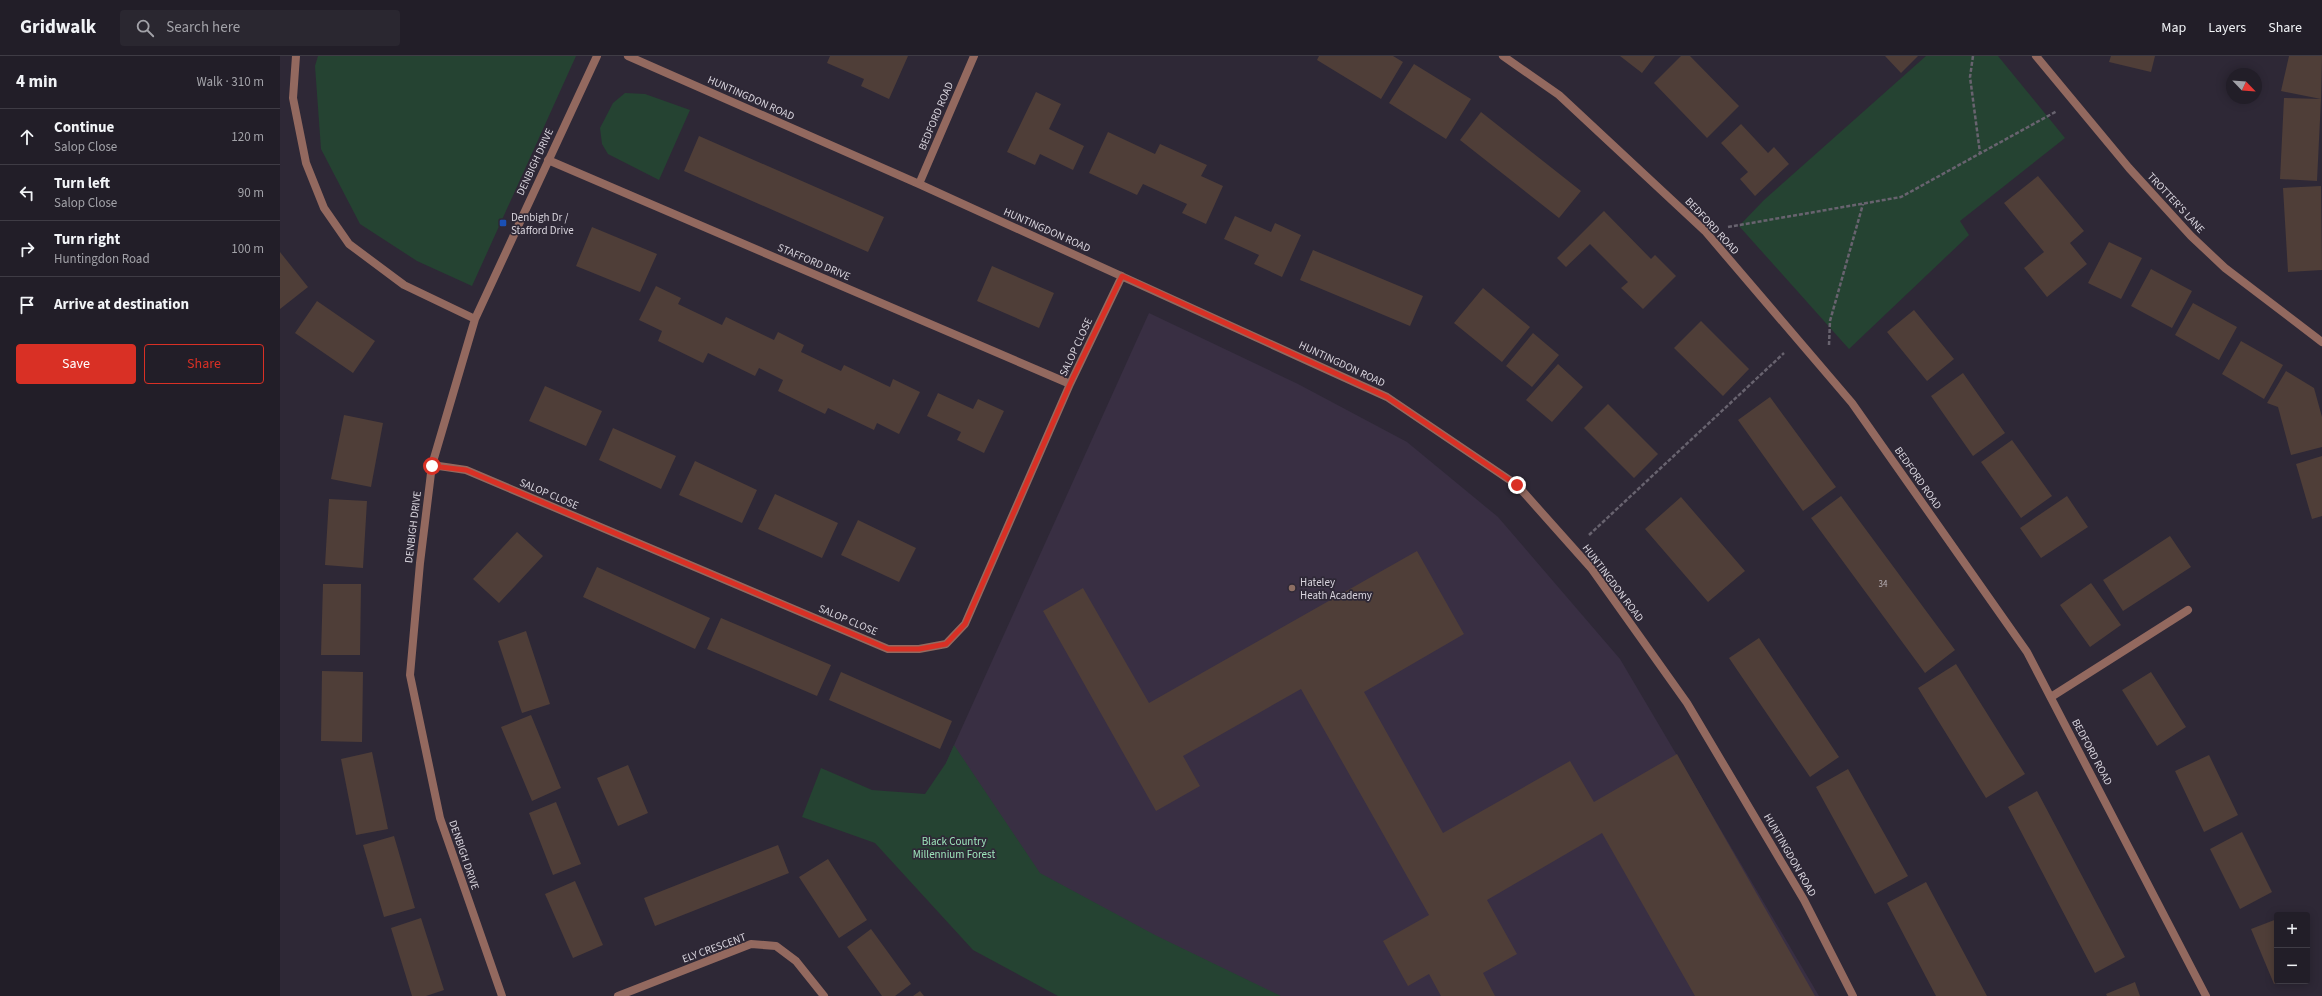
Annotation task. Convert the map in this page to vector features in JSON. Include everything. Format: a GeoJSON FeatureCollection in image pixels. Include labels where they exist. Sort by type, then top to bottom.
{"type":"FeatureCollection","features":[{"type":"Feature","properties":{"kind":"street"},"geometry":{"type":"LineString","coordinates":[[296,56],[293,98],[306,163],[324,208],[349,244],[398,280],[475,319]]}},
{"type":"Feature","properties":{"kind":"street","name":"DENBIGH DRIVE"},"geometry":{"type":"LineString","coordinates":[[502,996],[440,818],[410,675],[432,466],[475,319],[597,56]]}},
{"type":"Feature","properties":{"kind":"street","name":"HUNTINGDON ROAD"},"geometry":{"type":"LineString","coordinates":[[628,56],[919,184],[1387,397],[1517,485],[1591,568],[1687,703],[1804,900],[1853,996]]}},
{"type":"Feature","properties":{"kind":"street","name":"BEDFORD ROAD"},"geometry":{"type":"LineString","coordinates":[[919,184],[974,56]]}},
{"type":"Feature","properties":{"kind":"street","name":"BEDFORD ROAD"},"geometry":{"type":"LineString","coordinates":[[1503,56],[1560,94],[1705,231],[1828,373],[1852,403],[2027,652],[2206,996]]}},
{"type":"Feature","properties":{"kind":"street","name":"TROTTER'S LANE"},"geometry":{"type":"LineString","coordinates":[[2036,56],[2129,168],[2191,236],[2225,268],[2322,342]]}},
{"type":"Feature","properties":{"kind":"street","name":"STAFFORD DRIVE"},"geometry":{"type":"LineString","coordinates":[[548,160],[1070,384]]}},
{"type":"Feature","properties":{"kind":"street","name":"SALOP CLOSE"},"geometry":{"type":"LineString","coordinates":[[432,466],[466,470],[888,649],[919,649],[946,644],[965,624],[1070,384],[1122,276]]}},
{"type":"Feature","properties":{"kind":"street"},"geometry":{"type":"LineString","coordinates":[[2051,697],[2188,610]]}},
{"type":"Feature","properties":{"kind":"street","name":"ELY CRESCENT"},"geometry":{"type":"LineString","coordinates":[[618,996],[751,944],[776,946],[796,961],[824,996]]}},
{"type":"Feature","properties":{"kind":"path"},"geometry":{"type":"LineString","coordinates":[[1973,56],[1970,77],[1980,153]]}},
{"type":"Feature","properties":{"kind":"path"},"geometry":{"type":"LineString","coordinates":[[1705,231],[1901,197],[2075,103]]}},
{"type":"Feature","properties":{"kind":"path"},"geometry":{"type":"LineString","coordinates":[[1828,373],[1830,321],[1863,204]]}},
{"type":"Feature","properties":{"kind":"path"},"geometry":{"type":"LineString","coordinates":[[1574,549],[1798,340]]}},
{"type":"Feature","properties":{"kind":"shaded area","name":"Hateley Heath Academy"},"geometry":{"type":"Polygon","coordinates":[[[1149,313],[1298,384],[1407,442],[1498,517],[1620,659],[1819,996],[1103,996],[946,763],[1149,313]]]}},
{"type":"Feature","properties":{"kind":"green space"},"geometry":{"type":"Polygon","coordinates":[[[318,56],[576,56],[472,286],[417,261],[360,224],[321,149],[315,66],[318,56]]]}},
{"type":"Feature","properties":{"kind":"green space"},"geometry":{"type":"Polygon","coordinates":[[[1926,56],[1998,56],[2065,138],[1960,221],[1969,235],[1849,349],[1739,226],[1764,200],[1926,56]]]}},
{"type":"Feature","properties":{"kind":"green space"},"geometry":{"type":"Polygon","coordinates":[[[625,93],[645,94],[690,110],[659,180],[608,154],[602,144],[600,128],[613,103],[625,93]]]}},
{"type":"Feature","properties":{"kind":"green space","name":"Black Country Millennium Forest"},"geometry":{"type":"Polygon","coordinates":[[[954,745],[1040,873],[1155,935],[1281,996],[1058,996],[973,950],[875,843],[802,817],[821,768],[872,790],[925,794],[946,763],[954,745]]]}},
{"type":"Feature","properties":{"kind":"building"},"geometry":{"type":"Polygon","coordinates":[[[830,56],[908,56],[889,99],[861,86],[864,79],[827,63],[830,56]]]}},
{"type":"Feature","properties":{"kind":"building"},"geometry":{"type":"Polygon","coordinates":[[[1319,56],[1393,56],[1403,62],[1381,99],[1317,60],[1319,56]]]}},
{"type":"Feature","properties":{"kind":"building"},"geometry":{"type":"Polygon","coordinates":[[[1620,56],[1655,56],[1642,73],[1620,56]]]}},
{"type":"Feature","properties":{"kind":"building"},"geometry":{"type":"Polygon","coordinates":[[[1681,56],[1690,56],[1739,106],[1707,138],[1654,83],[1681,56]]]}},
{"type":"Feature","properties":{"kind":"building"},"geometry":{"type":"Polygon","coordinates":[[[1885,56],[1918,56],[1901,73],[1885,56]]]}},
{"type":"Feature","properties":{"kind":"building"},"geometry":{"type":"Polygon","coordinates":[[[2111,56],[2155,56],[2151,72],[2109,62],[2111,56]]]}},
{"type":"Feature","properties":{"kind":"building"},"geometry":{"type":"Polygon","coordinates":[[[2289,56],[2322,56],[2321,99],[2281,91],[2289,56]]]}},
{"type":"Feature","properties":{"kind":"building"},"geometry":{"type":"Polygon","coordinates":[[[1414,64],[1471,99],[1446,139],[1389,103],[1414,64]]]}},
{"type":"Feature","properties":{"kind":"building"},"geometry":{"type":"Polygon","coordinates":[[[1036,92],[1061,104],[1049,129],[1084,146],[1073,170],[1040,154],[1035,165],[1007,152],[1036,92]]]}},
{"type":"Feature","properties":{"kind":"building"},"geometry":{"type":"Polygon","coordinates":[[[2284,98],[2321,99],[2317,181],[2280,179],[2284,98]]]}},
{"type":"Feature","properties":{"kind":"building"},"geometry":{"type":"Polygon","coordinates":[[[1481,112],[1581,191],[1559,218],[1460,140],[1481,112]]]}},
{"type":"Feature","properties":{"kind":"building"},"geometry":{"type":"Polygon","coordinates":[[[1741,124],[1768,153],[1774,147],[1789,164],[1755,196],[1740,179],[1748,172],[1721,143],[1741,124]]]}},
{"type":"Feature","properties":{"kind":"building"},"geometry":{"type":"Polygon","coordinates":[[[1108,132],[1155,154],[1160,144],[1207,165],[1201,176],[1223,186],[1206,224],[1182,213],[1187,204],[1143,184],[1137,195],[1089,173],[1108,132]]]}},
{"type":"Feature","properties":{"kind":"building"},"geometry":{"type":"Polygon","coordinates":[[[699,136],[884,217],[868,252],[684,171],[699,136]]]}},
{"type":"Feature","properties":{"kind":"building"},"geometry":{"type":"Polygon","coordinates":[[[2038,176],[2084,231],[2070,243],[2087,264],[2047,297],[2024,268],[2044,252],[2004,203],[2038,176]]]}},
{"type":"Feature","properties":{"kind":"building"},"geometry":{"type":"Polygon","coordinates":[[[2321,186],[2322,270],[2288,272],[2283,188],[2321,186]]]}},
{"type":"Feature","properties":{"kind":"building"},"geometry":{"type":"Polygon","coordinates":[[[1604,211],[1651,259],[1655,255],[1676,276],[1643,309],[1621,288],[1628,282],[1590,244],[1566,267],[1557,258],[1604,211]]]}},
{"type":"Feature","properties":{"kind":"building"},"geometry":{"type":"Polygon","coordinates":[[[1235,216],[1271,232],[1275,223],[1301,235],[1282,277],[1254,264],[1259,255],[1224,239],[1235,216]]]}},
{"type":"Feature","properties":{"kind":"building"},"geometry":{"type":"Polygon","coordinates":[[[592,227],[657,254],[640,292],[576,266],[592,227]]]}},
{"type":"Feature","properties":{"kind":"building"},"geometry":{"type":"Polygon","coordinates":[[[2109,242],[2142,258],[2121,299],[2088,283],[2109,242]]]}},
{"type":"Feature","properties":{"kind":"building"},"geometry":{"type":"Polygon","coordinates":[[[1313,250],[1423,296],[1410,326],[1300,280],[1313,250]]]}},
{"type":"Feature","properties":{"kind":"building"},"geometry":{"type":"Polygon","coordinates":[[[280,252],[308,287],[280,309],[280,252]]]}},
{"type":"Feature","properties":{"kind":"building"},"geometry":{"type":"Polygon","coordinates":[[[992,266],[1054,293],[1039,328],[977,301],[992,266]]]}},
{"type":"Feature","properties":{"kind":"building"},"geometry":{"type":"Polygon","coordinates":[[[2151,269],[2192,291],[2172,328],[2131,306],[2151,269]]]}},
{"type":"Feature","properties":{"kind":"building"},"geometry":{"type":"Polygon","coordinates":[[[656,286],[681,298],[678,304],[722,325],[726,317],[774,340],[778,332],[804,345],[801,352],[841,371],[844,365],[890,387],[893,379],[920,392],[899,434],[877,423],[874,430],[828,408],[825,414],[778,391],[783,380],[759,368],[755,376],[708,353],[703,363],[658,341],[662,331],[639,320],[656,286]]]}},
{"type":"Feature","properties":{"kind":"building"},"geometry":{"type":"Polygon","coordinates":[[[1483,288],[1530,327],[1502,362],[1454,323],[1483,288]]]}},
{"type":"Feature","properties":{"kind":"building"},"geometry":{"type":"Polygon","coordinates":[[[317,301],[375,341],[353,373],[295,333],[317,301]]]}},
{"type":"Feature","properties":{"kind":"building"},"geometry":{"type":"Polygon","coordinates":[[[2193,303],[2237,327],[2219,360],[2175,335],[2193,303]]]}},
{"type":"Feature","properties":{"kind":"building"},"geometry":{"type":"Polygon","coordinates":[[[1914,310],[1954,359],[1927,381],[1887,332],[1914,310]]]}},
{"type":"Feature","properties":{"kind":"building"},"geometry":{"type":"Polygon","coordinates":[[[1701,321],[1749,369],[1723,396],[1674,348],[1701,321]]]}},
{"type":"Feature","properties":{"kind":"building"},"geometry":{"type":"Polygon","coordinates":[[[1533,333],[1559,355],[1532,387],[1506,366],[1533,333]]]}},
{"type":"Feature","properties":{"kind":"building"},"geometry":{"type":"Polygon","coordinates":[[[2241,341],[2283,365],[2264,399],[2222,374],[2241,341]]]}},
{"type":"Feature","properties":{"kind":"building"},"geometry":{"type":"Polygon","coordinates":[[[1558,364],[1583,387],[1552,422],[1526,400],[1558,364]]]}},
{"type":"Feature","properties":{"kind":"building"},"geometry":{"type":"Polygon","coordinates":[[[2286,371],[2314,388],[2322,417],[2322,447],[2291,455],[2278,407],[2267,403],[2286,371]]]}},
{"type":"Feature","properties":{"kind":"building"},"geometry":{"type":"Polygon","coordinates":[[[1963,373],[2005,433],[1973,456],[1931,396],[1963,373]]]}},
{"type":"Feature","properties":{"kind":"building"},"geometry":{"type":"Polygon","coordinates":[[[545,386],[602,411],[586,446],[529,421],[545,386]]]}},
{"type":"Feature","properties":{"kind":"building"},"geometry":{"type":"Polygon","coordinates":[[[938,393],[973,409],[978,399],[1004,411],[984,453],[957,440],[961,432],[927,416],[938,393]]]}},
{"type":"Feature","properties":{"kind":"building"},"geometry":{"type":"Polygon","coordinates":[[[1770,397],[1836,487],[1803,511],[1738,420],[1770,397]]]}},
{"type":"Feature","properties":{"kind":"building"},"geometry":{"type":"Polygon","coordinates":[[[1608,404],[1658,454],[1634,478],[1584,428],[1608,404]]]}},
{"type":"Feature","properties":{"kind":"building"},"geometry":{"type":"Polygon","coordinates":[[[344,415],[383,423],[371,487],[331,479],[344,415]]]}},
{"type":"Feature","properties":{"kind":"building"},"geometry":{"type":"Polygon","coordinates":[[[613,428],[676,456],[661,489],[599,460],[613,428]]]}},
{"type":"Feature","properties":{"kind":"building"},"geometry":{"type":"Polygon","coordinates":[[[2012,440],[2052,496],[2021,518],[1981,462],[2012,440]]]}},
{"type":"Feature","properties":{"kind":"building"},"geometry":{"type":"Polygon","coordinates":[[[2322,456],[2322,516],[2312,519],[2296,464],[2322,456]]]}},
{"type":"Feature","properties":{"kind":"building"},"geometry":{"type":"Polygon","coordinates":[[[695,461],[757,490],[742,523],[679,495],[695,461]]]}},
{"type":"Feature","properties":{"kind":"building"},"geometry":{"type":"Polygon","coordinates":[[[775,494],[838,523],[822,558],[758,529],[775,494]]]}},
{"type":"Feature","properties":{"kind":"building"},"geometry":{"type":"Polygon","coordinates":[[[1841,496],[1955,650],[1925,673],[1811,518],[1841,496]]]}},
{"type":"Feature","properties":{"kind":"building"},"geometry":{"type":"Polygon","coordinates":[[[2067,496],[2088,527],[2041,558],[2020,528],[2067,496]]]}},
{"type":"Feature","properties":{"kind":"building"},"geometry":{"type":"Polygon","coordinates":[[[1681,497],[1745,571],[1708,602],[1645,529],[1681,497]]]}},
{"type":"Feature","properties":{"kind":"building"},"geometry":{"type":"Polygon","coordinates":[[[329,499],[367,501],[363,568],[325,565],[329,499]]]}},
{"type":"Feature","properties":{"kind":"building"},"geometry":{"type":"Polygon","coordinates":[[[858,520],[916,548],[899,582],[841,555],[858,520]]]}},
{"type":"Feature","properties":{"kind":"building"},"geometry":{"type":"Polygon","coordinates":[[[517,532],[543,556],[499,603],[473,579],[517,532]]]}},
{"type":"Feature","properties":{"kind":"building"},"geometry":{"type":"Polygon","coordinates":[[[2170,536],[2191,567],[2123,611],[2103,580],[2170,536]]]}},
{"type":"Feature","properties":{"kind":"building"},"geometry":{"type":"Polygon","coordinates":[[[1417,551],[1464,634],[1364,692],[1443,833],[1570,761],[1594,802],[1677,754],[1815,996],[1695,996],[1602,833],[1487,900],[1517,954],[1483,973],[1495,996],[1441,996],[1429,974],[1408,986],[1383,941],[1429,915],[1301,689],[1183,756],[1200,786],[1156,811],[1043,611],[1083,588],[1149,703],[1417,551]]]}},
{"type":"Feature","properties":{"kind":"building"},"geometry":{"type":"Polygon","coordinates":[[[597,567],[710,618],[695,649],[583,597],[597,567]]]}},
{"type":"Feature","properties":{"kind":"building"},"geometry":{"type":"Polygon","coordinates":[[[2091,583],[2121,625],[2090,647],[2060,605],[2091,583]]]}},
{"type":"Feature","properties":{"kind":"building"},"geometry":{"type":"Polygon","coordinates":[[[323,584],[361,584],[360,655],[321,655],[323,584]]]}},
{"type":"Feature","properties":{"kind":"building"},"geometry":{"type":"Polygon","coordinates":[[[721,618],[831,665],[817,696],[707,649],[721,618]]]}},
{"type":"Feature","properties":{"kind":"building"},"geometry":{"type":"Polygon","coordinates":[[[526,631],[550,704],[522,713],[498,641],[526,631]]]}},
{"type":"Feature","properties":{"kind":"building"},"geometry":{"type":"Polygon","coordinates":[[[1759,638],[1839,757],[1810,777],[1729,658],[1759,638]]]}},
{"type":"Feature","properties":{"kind":"building"},"geometry":{"type":"Polygon","coordinates":[[[1956,664],[2025,774],[1986,798],[1918,688],[1956,664]]]}},
{"type":"Feature","properties":{"kind":"building"},"geometry":{"type":"Polygon","coordinates":[[[322,671],[363,672],[362,742],[321,741],[322,671]]]}},
{"type":"Feature","properties":{"kind":"building"},"geometry":{"type":"Polygon","coordinates":[[[841,672],[952,721],[940,749],[829,700],[841,672]]]}},
{"type":"Feature","properties":{"kind":"building"},"geometry":{"type":"Polygon","coordinates":[[[2151,672],[2186,727],[2157,746],[2122,690],[2151,672]]]}},
{"type":"Feature","properties":{"kind":"building"},"geometry":{"type":"Polygon","coordinates":[[[531,715],[561,788],[532,801],[501,727],[531,715]]]}},
{"type":"Feature","properties":{"kind":"building"},"geometry":{"type":"Polygon","coordinates":[[[372,752],[388,829],[356,835],[341,759],[372,752]]]}},
{"type":"Feature","properties":{"kind":"building"},"geometry":{"type":"Polygon","coordinates":[[[2209,755],[2238,815],[2204,832],[2175,771],[2209,755]]]}},
{"type":"Feature","properties":{"kind":"building"},"geometry":{"type":"Polygon","coordinates":[[[628,765],[648,813],[618,826],[597,778],[628,765]]]}},
{"type":"Feature","properties":{"kind":"building"},"geometry":{"type":"Polygon","coordinates":[[[1848,769],[1908,876],[1875,894],[1816,787],[1848,769]]]}},
{"type":"Feature","properties":{"kind":"building"},"geometry":{"type":"Polygon","coordinates":[[[2037,791],[2125,957],[2095,973],[2008,807],[2037,791]]]}},
{"type":"Feature","properties":{"kind":"building"},"geometry":{"type":"Polygon","coordinates":[[[556,802],[581,864],[553,875],[529,813],[556,802]]]}},
{"type":"Feature","properties":{"kind":"building"},"geometry":{"type":"Polygon","coordinates":[[[2242,832],[2272,892],[2240,909],[2210,849],[2242,832]]]}},
{"type":"Feature","properties":{"kind":"building"},"geometry":{"type":"Polygon","coordinates":[[[394,836],[415,908],[384,917],[363,845],[394,836]]]}},
{"type":"Feature","properties":{"kind":"building"},"geometry":{"type":"Polygon","coordinates":[[[778,845],[789,873],[655,926],[644,898],[778,845]]]}},
{"type":"Feature","properties":{"kind":"building"},"geometry":{"type":"Polygon","coordinates":[[[828,859],[867,920],[839,938],[799,877],[828,859]]]}},
{"type":"Feature","properties":{"kind":"building"},"geometry":{"type":"Polygon","coordinates":[[[575,881],[603,945],[573,958],[545,894],[575,881]]]}},
{"type":"Feature","properties":{"kind":"building"},"geometry":{"type":"Polygon","coordinates":[[[1926,882],[1987,996],[1936,996],[1887,903],[1926,882]]]}},
{"type":"Feature","properties":{"kind":"building"},"geometry":{"type":"Polygon","coordinates":[[[421,918],[444,990],[426,996],[412,996],[391,928],[421,918]]]}},
{"type":"Feature","properties":{"kind":"building"},"geometry":{"type":"Polygon","coordinates":[[[2274,920],[2274,984],[2251,929],[2274,920]]]}},
{"type":"Feature","properties":{"kind":"building"},"geometry":{"type":"Polygon","coordinates":[[[871,929],[911,984],[895,996],[882,996],[847,947],[871,929]]]}},
{"type":"Feature","properties":{"kind":"building"},"geometry":{"type":"Polygon","coordinates":[[[2135,982],[2140,996],[2107,996],[2106,994],[2135,982]]]}},
{"type":"Feature","properties":{"kind":"building"},"geometry":{"type":"Polygon","coordinates":[[[920,991],[924,996],[913,996],[920,991]]]}},
{"type":"Feature","properties":{"kind":"place","name":"Denbigh Dr / Stafford Drive"},"geometry":{"type":"Point","coordinates":[503,223]}},
{"type":"Feature","properties":{"kind":"place","name":"Hateley Heath Academy"},"geometry":{"type":"Point","coordinates":[1292,588]}},
{"type":"Feature","properties":{"kind":"route"},"geometry":{"type":"LineString","coordinates":[[432,466],[466,470],[888,649],[919,649],[946,644],[965,624],[1070,384],[1122,276],[1387,397],[1517,485]]}}]}
